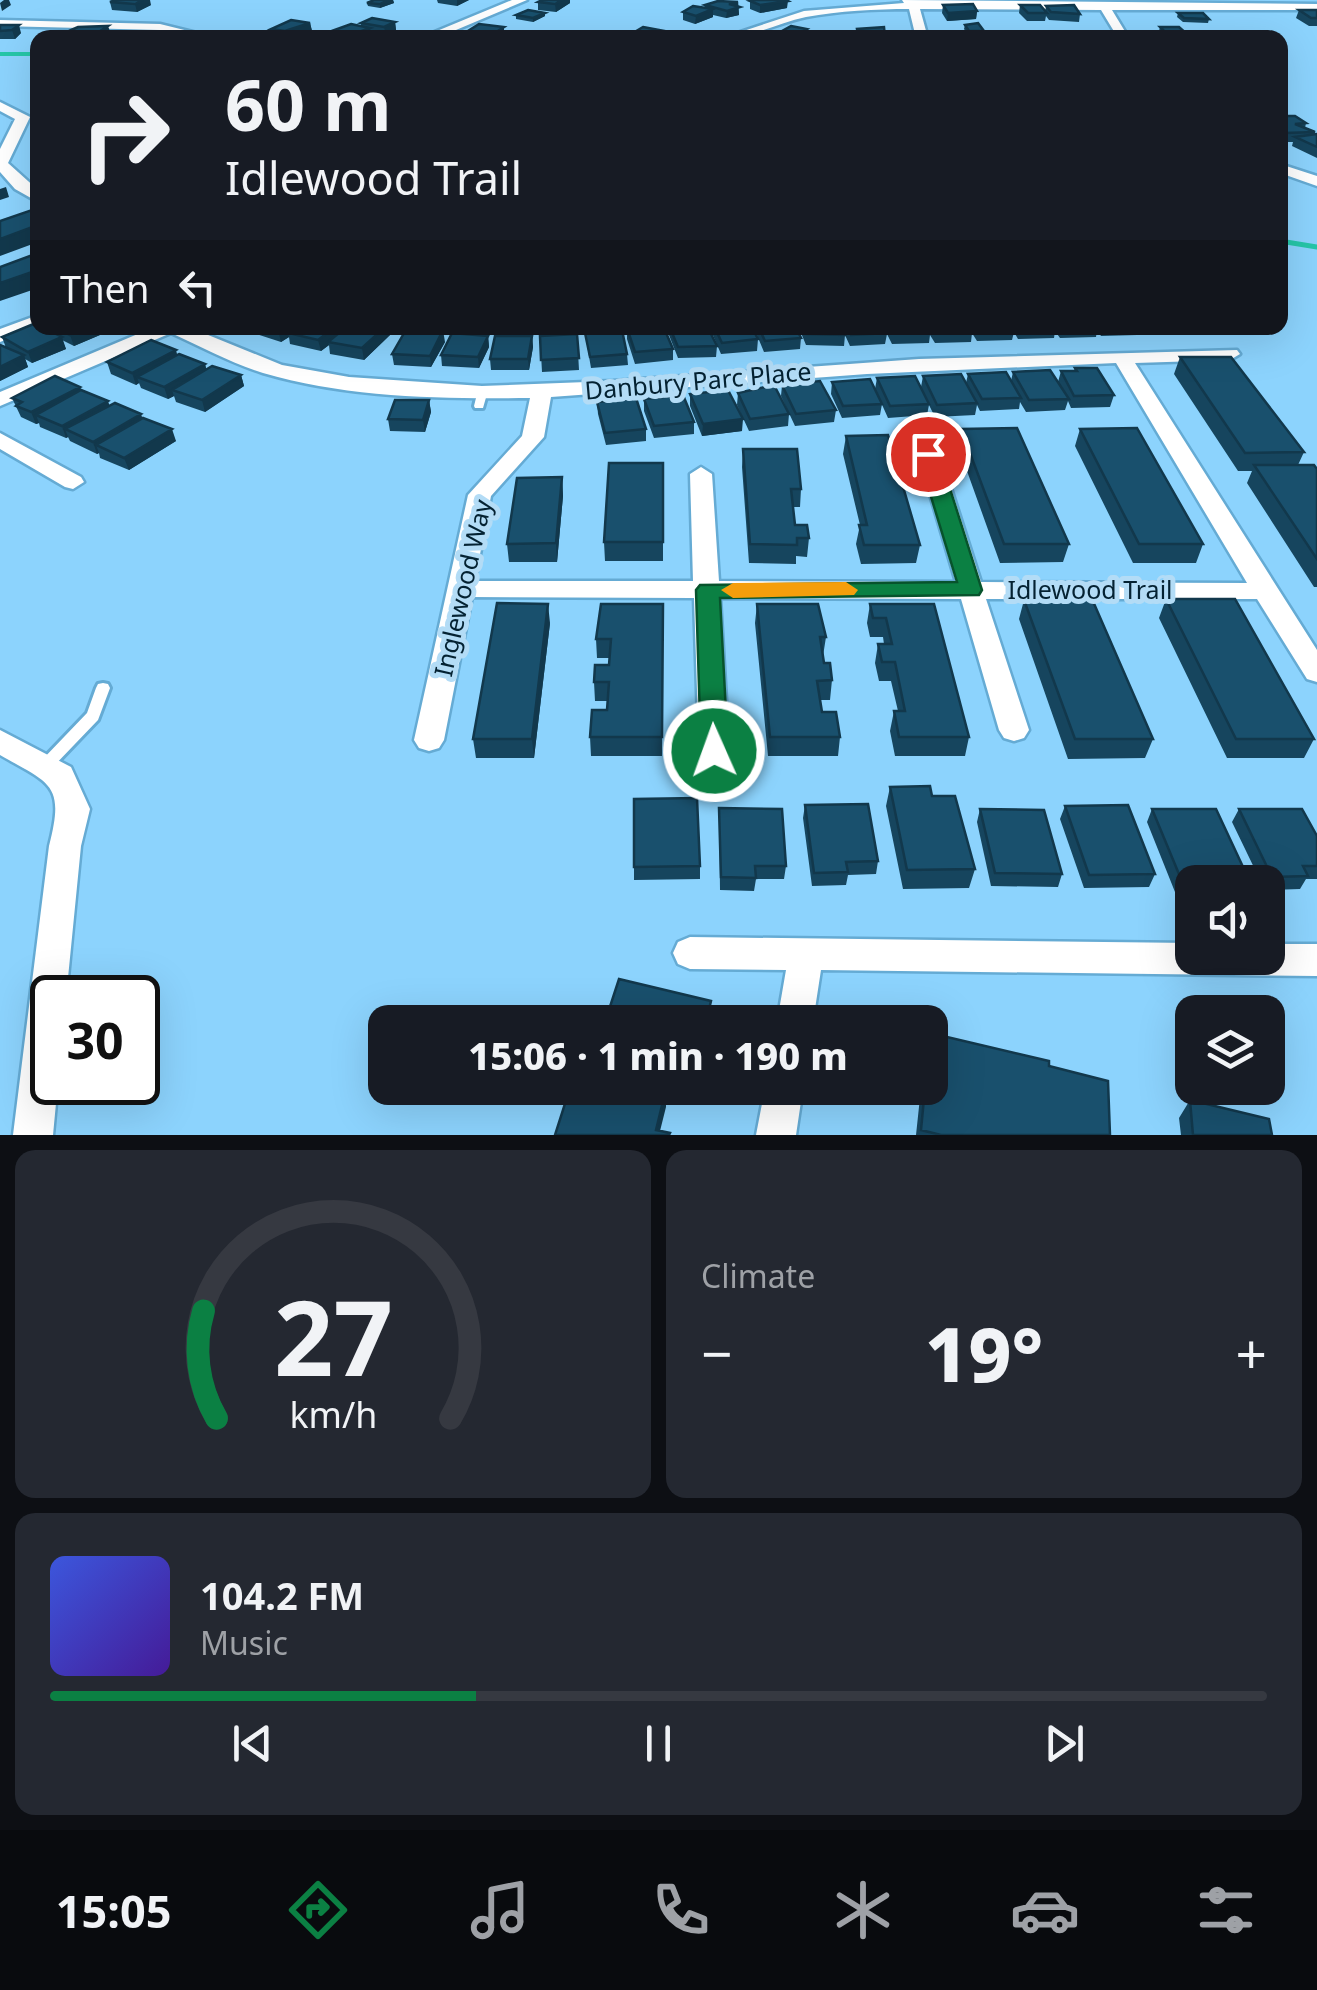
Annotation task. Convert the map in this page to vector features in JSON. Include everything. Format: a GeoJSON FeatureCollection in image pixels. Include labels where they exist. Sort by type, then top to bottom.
{"type":"FeatureCollection","features":[{"type":"Feature","properties":{"kind":"street"},"geometry":{"type":"LineString","coordinates":[[445,30],[522,0]]}},
{"type":"Feature","properties":{"kind":"street"},"geometry":{"type":"LineString","coordinates":[[911,3],[919,30]]}},
{"type":"Feature","properties":{"kind":"street"},"geometry":{"type":"LineString","coordinates":[[752,30],[804,14],[911,3],[1317,7]]}},
{"type":"Feature","properties":{"kind":"street"},"geometry":{"type":"LineString","coordinates":[[1104,6],[1119,30]]}},
{"type":"Feature","properties":{"kind":"street"},"geometry":{"type":"LineString","coordinates":[[0,23],[174,30]]}},
{"type":"Feature","properties":{"kind":"street"},"geometry":{"type":"LineString","coordinates":[[0,106],[22,117],[0,163],[30,193]]}},
{"type":"Feature","properties":{"kind":"street"},"geometry":{"type":"LineString","coordinates":[[1288,171],[1317,181]]}},
{"type":"Feature","properties":{"kind":"street"},"geometry":{"type":"LineString","coordinates":[[0,336],[30,324]]}},
{"type":"Feature","properties":{"kind":"street"},"geometry":{"type":"LineString","coordinates":[[0,400],[151,335]]}},
{"type":"Feature","properties":{"kind":"street","name":"Danbury Parc Place"},"geometry":{"type":"LineString","coordinates":[[193,335],[276,370],[481,400],[857,368],[1230,354]]}},
{"type":"Feature","properties":{"kind":"street"},"geometry":{"type":"LineString","coordinates":[[1122,357],[1317,672]]}},
{"type":"Feature","properties":{"kind":"street","name":"Inglewood Way"},"geometry":{"type":"LineString","coordinates":[[429,740],[480,494],[533,437],[541,394]]}},
{"type":"Feature","properties":{"kind":"street"},"geometry":{"type":"LineString","coordinates":[[0,440],[74,482]]}},
{"type":"Feature","properties":{"kind":"street"},"geometry":{"type":"LineString","coordinates":[[928,454],[1014,730]]}},
{"type":"Feature","properties":{"kind":"street"},"geometry":{"type":"LineString","coordinates":[[701,474],[714,751]]}},
{"type":"Feature","properties":{"kind":"street","name":"Idlewood Trail"},"geometry":{"type":"LineString","coordinates":[[461,589],[1266,591]]}},
{"type":"Feature","properties":{"kind":"street"},"geometry":{"type":"LineString","coordinates":[[0,741],[60,775],[74,809],[65,846],[32,1135]]}},
{"type":"Feature","properties":{"kind":"street"},"geometry":{"type":"LineString","coordinates":[[690,953],[1317,960]]}},
{"type":"Feature","properties":{"kind":"street"},"geometry":{"type":"LineString","coordinates":[[798,1005],[806,957]]}},
{"type":"Feature","properties":{"kind":"street"},"geometry":{"type":"LineString","coordinates":[[776,1135],[781,1105]]}},
{"type":"Feature","properties":{"kind":"lane"},"geometry":{"type":"LineString","coordinates":[[46,765],[93,716],[103,688]]}},
{"type":"Feature","properties":{"kind":"building"},"geometry":{"type":"Polygon","coordinates":[[[143,0],[135,4],[110,2],[143,0]]]}},
{"type":"Feature","properties":{"kind":"building"},"geometry":{"type":"Polygon","coordinates":[[[750,1],[788,1],[760,5],[750,1]]]}},
{"type":"Feature","properties":{"kind":"building"},"geometry":{"type":"Polygon","coordinates":[[[738,2],[729,4],[740,7],[727,11],[705,5],[738,2]]]}},
{"type":"Feature","properties":{"kind":"building"},"geometry":{"type":"Polygon","coordinates":[[[973,4],[977,11],[948,13],[943,5],[973,4]]]}},
{"type":"Feature","properties":{"kind":"building"},"geometry":{"type":"Polygon","coordinates":[[[1020,5],[1040,5],[1047,13],[1028,13],[1020,5]]]}},
{"type":"Feature","properties":{"kind":"building"},"geometry":{"type":"Polygon","coordinates":[[[1074,5],[1080,14],[1051,12],[1046,6],[1074,5]]]}},
{"type":"Feature","properties":{"kind":"building"},"geometry":{"type":"Polygon","coordinates":[[[693,6],[713,9],[696,16],[683,12],[693,6]]]}},
{"type":"Feature","properties":{"kind":"building"},"geometry":{"type":"Polygon","coordinates":[[[528,10],[545,13],[533,18],[516,15],[528,10]]]}},
{"type":"Feature","properties":{"kind":"building"},"geometry":{"type":"Polygon","coordinates":[[[1299,10],[1317,10],[1317,18],[1311,18],[1299,10]]]}},
{"type":"Feature","properties":{"kind":"building"},"geometry":{"type":"Polygon","coordinates":[[[1178,13],[1203,13],[1209,19],[1184,18],[1178,13]]]}},
{"type":"Feature","properties":{"kind":"building"},"geometry":{"type":"Polygon","coordinates":[[[372,18],[395,22],[384,27],[361,23],[372,18]]]}},
{"type":"Feature","properties":{"kind":"building"},"geometry":{"type":"Polygon","coordinates":[[[291,20],[310,23],[288,30],[271,29],[291,20]]]}},
{"type":"Feature","properties":{"kind":"building"},"geometry":{"type":"Polygon","coordinates":[[[978,23],[983,30],[968,30],[965,25],[978,23]]]}},
{"type":"Feature","properties":{"kind":"building"},"geometry":{"type":"Polygon","coordinates":[[[351,24],[370,28],[364,30],[334,30],[351,24]]]}},
{"type":"Feature","properties":{"kind":"building"},"geometry":{"type":"Polygon","coordinates":[[[479,24],[504,27],[499,30],[470,30],[479,24]]]}},
{"type":"Feature","properties":{"kind":"building"},"geometry":{"type":"Polygon","coordinates":[[[0,25],[19,25],[0,31],[0,25]]]}},
{"type":"Feature","properties":{"kind":"building"},"geometry":{"type":"Polygon","coordinates":[[[108,26],[102,30],[71,30],[108,26]]]}},
{"type":"Feature","properties":{"kind":"building"},"geometry":{"type":"Polygon","coordinates":[[[1288,116],[1295,116],[1306,123],[1295,124],[1315,132],[1288,133],[1288,116]]]}},
{"type":"Feature","properties":{"kind":"building"},"geometry":{"type":"Polygon","coordinates":[[[1317,134],[1317,147],[1295,137],[1317,134]]]}},
{"type":"Feature","properties":{"kind":"building"},"geometry":{"type":"Polygon","coordinates":[[[30,211],[30,228],[0,239],[0,221],[30,211]]]}},
{"type":"Feature","properties":{"kind":"building"},"geometry":{"type":"Polygon","coordinates":[[[30,256],[30,273],[0,283],[0,267],[30,256]]]}},
{"type":"Feature","properties":{"kind":"building"},"geometry":{"type":"Polygon","coordinates":[[[30,325],[30,335],[62,337],[28,352],[2,337],[30,325]]]}},
{"type":"Feature","properties":{"kind":"building"},"geometry":{"type":"Polygon","coordinates":[[[297,335],[325,335],[318,340],[297,335]]]}},
{"type":"Feature","properties":{"kind":"building"},"geometry":{"type":"Polygon","coordinates":[[[336,335],[376,335],[362,348],[328,342],[336,335]]]}},
{"type":"Feature","properties":{"kind":"building"},"geometry":{"type":"Polygon","coordinates":[[[403,335],[440,335],[430,356],[392,354],[403,335]]]}},
{"type":"Feature","properties":{"kind":"building"},"geometry":{"type":"Polygon","coordinates":[[[451,335],[488,336],[478,357],[441,355],[451,335]]]}},
{"type":"Feature","properties":{"kind":"building"},"geometry":{"type":"Polygon","coordinates":[[[577,335],[579,358],[541,360],[540,336],[577,335]]]}},
{"type":"Feature","properties":{"kind":"building"},"geometry":{"type":"Polygon","coordinates":[[[585,335],[623,335],[627,354],[590,357],[585,335]]]}},
{"type":"Feature","properties":{"kind":"building"},"geometry":{"type":"Polygon","coordinates":[[[629,335],[667,335],[673,349],[635,352],[629,335]]]}},
{"type":"Feature","properties":{"kind":"building"},"geometry":{"type":"Polygon","coordinates":[[[673,335],[712,335],[717,346],[678,347],[673,335]]]}},
{"type":"Feature","properties":{"kind":"building"},"geometry":{"type":"Polygon","coordinates":[[[718,335],[756,335],[758,339],[722,343],[718,335]]]}},
{"type":"Feature","properties":{"kind":"building"},"geometry":{"type":"Polygon","coordinates":[[[762,335],[801,338],[765,341],[762,335]]]}},
{"type":"Feature","properties":{"kind":"building"},"geometry":{"type":"Polygon","coordinates":[[[495,336],[532,336],[528,359],[490,359],[495,336]]]}},
{"type":"Feature","properties":{"kind":"building"},"geometry":{"type":"Polygon","coordinates":[[[151,340],[176,350],[132,373],[107,362],[151,340]]]}},
{"type":"Feature","properties":{"kind":"building"},"geometry":{"type":"Polygon","coordinates":[[[0,345],[24,355],[0,367],[0,345]]]}},
{"type":"Feature","properties":{"kind":"building"},"geometry":{"type":"Polygon","coordinates":[[[179,354],[205,364],[164,387],[137,377],[179,354]]]}},
{"type":"Feature","properties":{"kind":"building"},"geometry":{"type":"Polygon","coordinates":[[[1180,357],[1231,357],[1304,452],[1245,453],[1180,357]]]}},
{"type":"Feature","properties":{"kind":"building"},"geometry":{"type":"Polygon","coordinates":[[[212,366],[241,375],[202,400],[172,390],[212,366]]]}},
{"type":"Feature","properties":{"kind":"building"},"geometry":{"type":"Polygon","coordinates":[[[1075,368],[1097,368],[1114,395],[1074,396],[1061,371],[1077,371],[1075,368]]]}},
{"type":"Feature","properties":{"kind":"building"},"geometry":{"type":"Polygon","coordinates":[[[1050,370],[1069,399],[1029,400],[1013,372],[1050,370]]]}},
{"type":"Feature","properties":{"kind":"building"},"geometry":{"type":"Polygon","coordinates":[[[1006,372],[1021,398],[982,399],[968,374],[1006,372]]]}},
{"type":"Feature","properties":{"kind":"building"},"geometry":{"type":"Polygon","coordinates":[[[961,374],[977,403],[937,405],[923,376],[961,374]]]}},
{"type":"Feature","properties":{"kind":"building"},"geometry":{"type":"Polygon","coordinates":[[[55,376],[80,387],[31,412],[16,406],[22,402],[12,398],[55,376]]]}},
{"type":"Feature","properties":{"kind":"building"},"geometry":{"type":"Polygon","coordinates":[[[915,376],[929,404],[890,406],[877,378],[915,376]]]}},
{"type":"Feature","properties":{"kind":"building"},"geometry":{"type":"Polygon","coordinates":[[[870,379],[882,404],[843,406],[832,382],[870,379]]]}},
{"type":"Feature","properties":{"kind":"building"},"geometry":{"type":"Polygon","coordinates":[[[820,381],[836,410],[796,414],[782,385],[820,381]]]}},
{"type":"Feature","properties":{"kind":"building"},"geometry":{"type":"Polygon","coordinates":[[[774,385],[789,414],[750,419],[738,393],[774,385]]]}},
{"type":"Feature","properties":{"kind":"building"},"geometry":{"type":"Polygon","coordinates":[[[81,390],[108,401],[62,426],[36,415],[81,390]]]}},
{"type":"Feature","properties":{"kind":"building"},"geometry":{"type":"Polygon","coordinates":[[[728,390],[743,419],[703,424],[690,394],[728,390]]]}},
{"type":"Feature","properties":{"kind":"building"},"geometry":{"type":"Polygon","coordinates":[[[683,395],[694,422],[654,426],[644,399],[683,395]]]}},
{"type":"Feature","properties":{"kind":"building"},"geometry":{"type":"Polygon","coordinates":[[[636,398],[646,429],[605,433],[597,402],[636,398]]]}},
{"type":"Feature","properties":{"kind":"building"},"geometry":{"type":"Polygon","coordinates":[[[395,400],[429,400],[423,420],[388,419],[395,400]]]}},
{"type":"Feature","properties":{"kind":"building"},"geometry":{"type":"Polygon","coordinates":[[[115,403],[141,414],[93,442],[65,429],[115,403]]]}},
{"type":"Feature","properties":{"kind":"building"},"geometry":{"type":"Polygon","coordinates":[[[143,418],[172,429],[124,458],[96,445],[143,418]]]}},
{"type":"Feature","properties":{"kind":"building"},"geometry":{"type":"Polygon","coordinates":[[[1017,428],[1069,544],[1004,544],[961,429],[1017,428]]]}},
{"type":"Feature","properties":{"kind":"building"},"geometry":{"type":"Polygon","coordinates":[[[1137,428],[1203,544],[1139,544],[1080,429],[1137,428]]]}},
{"type":"Feature","properties":{"kind":"building"},"geometry":{"type":"Polygon","coordinates":[[[888,435],[920,545],[864,545],[859,525],[867,525],[846,436],[888,435]]]}},
{"type":"Feature","properties":{"kind":"building"},"geometry":{"type":"Polygon","coordinates":[[[743,449],[797,449],[801,489],[791,489],[795,525],[807,525],[809,538],[797,538],[797,545],[750,544],[743,449]]]}},
{"type":"Feature","properties":{"kind":"building"},"geometry":{"type":"Polygon","coordinates":[[[609,463],[663,463],[663,542],[604,542],[609,463]]]}},
{"type":"Feature","properties":{"kind":"building"},"geometry":{"type":"Polygon","coordinates":[[[1254,465],[1314,465],[1317,469],[1317,559],[1254,465]]]}},
{"type":"Feature","properties":{"kind":"building"},"geometry":{"type":"Polygon","coordinates":[[[562,477],[556,543],[507,544],[517,478],[562,477]]]}},
{"type":"Feature","properties":{"kind":"building"},"geometry":{"type":"Polygon","coordinates":[[[1092,599],[1153,739],[1075,739],[1024,600],[1092,599]]]}},
{"type":"Feature","properties":{"kind":"building"},"geometry":{"type":"Polygon","coordinates":[[[1166,599],[1235,599],[1314,739],[1236,739],[1166,599]]]}},
{"type":"Feature","properties":{"kind":"building"},"geometry":{"type":"Polygon","coordinates":[[[497,603],[548,604],[532,739],[473,739],[497,603]]]}},
{"type":"Feature","properties":{"kind":"building"},"geometry":{"type":"Polygon","coordinates":[[[601,604],[663,604],[662,737],[590,737],[592,710],[607,710],[609,682],[594,682],[595,665],[609,665],[611,639],[596,639],[601,604]]]}},
{"type":"Feature","properties":{"kind":"building"},"geometry":{"type":"Polygon","coordinates":[[[757,604],[818,604],[826,637],[820,637],[824,663],[830,663],[832,680],[817,681],[822,712],[836,712],[840,737],[770,737],[757,604]]]}},
{"type":"Feature","properties":{"kind":"building"},"geometry":{"type":"Polygon","coordinates":[[[870,604],[934,604],[969,737],[899,737],[894,711],[905,711],[895,662],[882,662],[878,644],[892,644],[886,618],[873,618],[870,604]]]}},
{"type":"Feature","properties":{"kind":"building"},"geometry":{"type":"Polygon","coordinates":[[[930,786],[932,796],[955,796],[975,869],[907,870],[890,787],[930,786]]]}},
{"type":"Feature","properties":{"kind":"building"},"geometry":{"type":"Polygon","coordinates":[[[697,798],[700,866],[634,867],[634,799],[697,798]]]}},
{"type":"Feature","properties":{"kind":"building"},"geometry":{"type":"Polygon","coordinates":[[[868,804],[878,861],[846,862],[848,872],[814,873],[805,805],[868,804]]]}},
{"type":"Feature","properties":{"kind":"building"},"geometry":{"type":"Polygon","coordinates":[[[1128,805],[1155,874],[1089,875],[1065,806],[1128,805]]]}},
{"type":"Feature","properties":{"kind":"building"},"geometry":{"type":"Polygon","coordinates":[[[719,808],[782,809],[786,866],[755,866],[756,878],[721,877],[719,808]]]}},
{"type":"Feature","properties":{"kind":"building"},"geometry":{"type":"Polygon","coordinates":[[[980,809],[1044,810],[1062,874],[995,873],[980,809]]]}},
{"type":"Feature","properties":{"kind":"building"},"geometry":{"type":"Polygon","coordinates":[[[1152,809],[1216,809],[1242,865],[1175,865],[1152,809]]]}},
{"type":"Feature","properties":{"kind":"building"},"geometry":{"type":"Polygon","coordinates":[[[1239,809],[1302,809],[1317,836],[1317,866],[1303,866],[1308,876],[1285,877],[1285,865],[1266,865],[1239,809]]]}},
{"type":"Feature","properties":{"kind":"building"},"geometry":{"type":"Polygon","coordinates":[[[619,979],[711,1001],[710,1005],[611,1005],[619,979]]]}},
{"type":"Feature","properties":{"kind":"building"},"geometry":{"type":"Polygon","coordinates":[[[948,1037],[1049,1061],[1049,1066],[1108,1081],[1110,1135],[941,1135],[921,1130],[923,1105],[948,1105],[948,1037]]]}},
{"type":"Feature","properties":{"kind":"building"},"geometry":{"type":"Polygon","coordinates":[[[565,1105],[662,1105],[656,1130],[670,1133],[669,1135],[555,1135],[565,1105]]]}},
{"type":"Feature","properties":{"kind":"building"},"geometry":{"type":"Polygon","coordinates":[[[1190,1105],[1211,1105],[1269,1119],[1272,1135],[1193,1135],[1190,1105]]]}},
{"type":"Feature","properties":{"kind":"waterway"},"geometry":{"type":"LineString","coordinates":[[0,54],[30,54]]}},
{"type":"Feature","properties":{"kind":"waterway"},"geometry":{"type":"LineString","coordinates":[[1288,242],[1317,247]]}},
{"type":"Feature","properties":{"kind":"slow traffic"},"geometry":{"type":"LineString","coordinates":[[733,590],[846,590]]}},
{"type":"Feature","properties":{"kind":"route"},"geometry":{"type":"LineString","coordinates":[[714,751],[708,590],[970,590],[928,454]]}}]}
